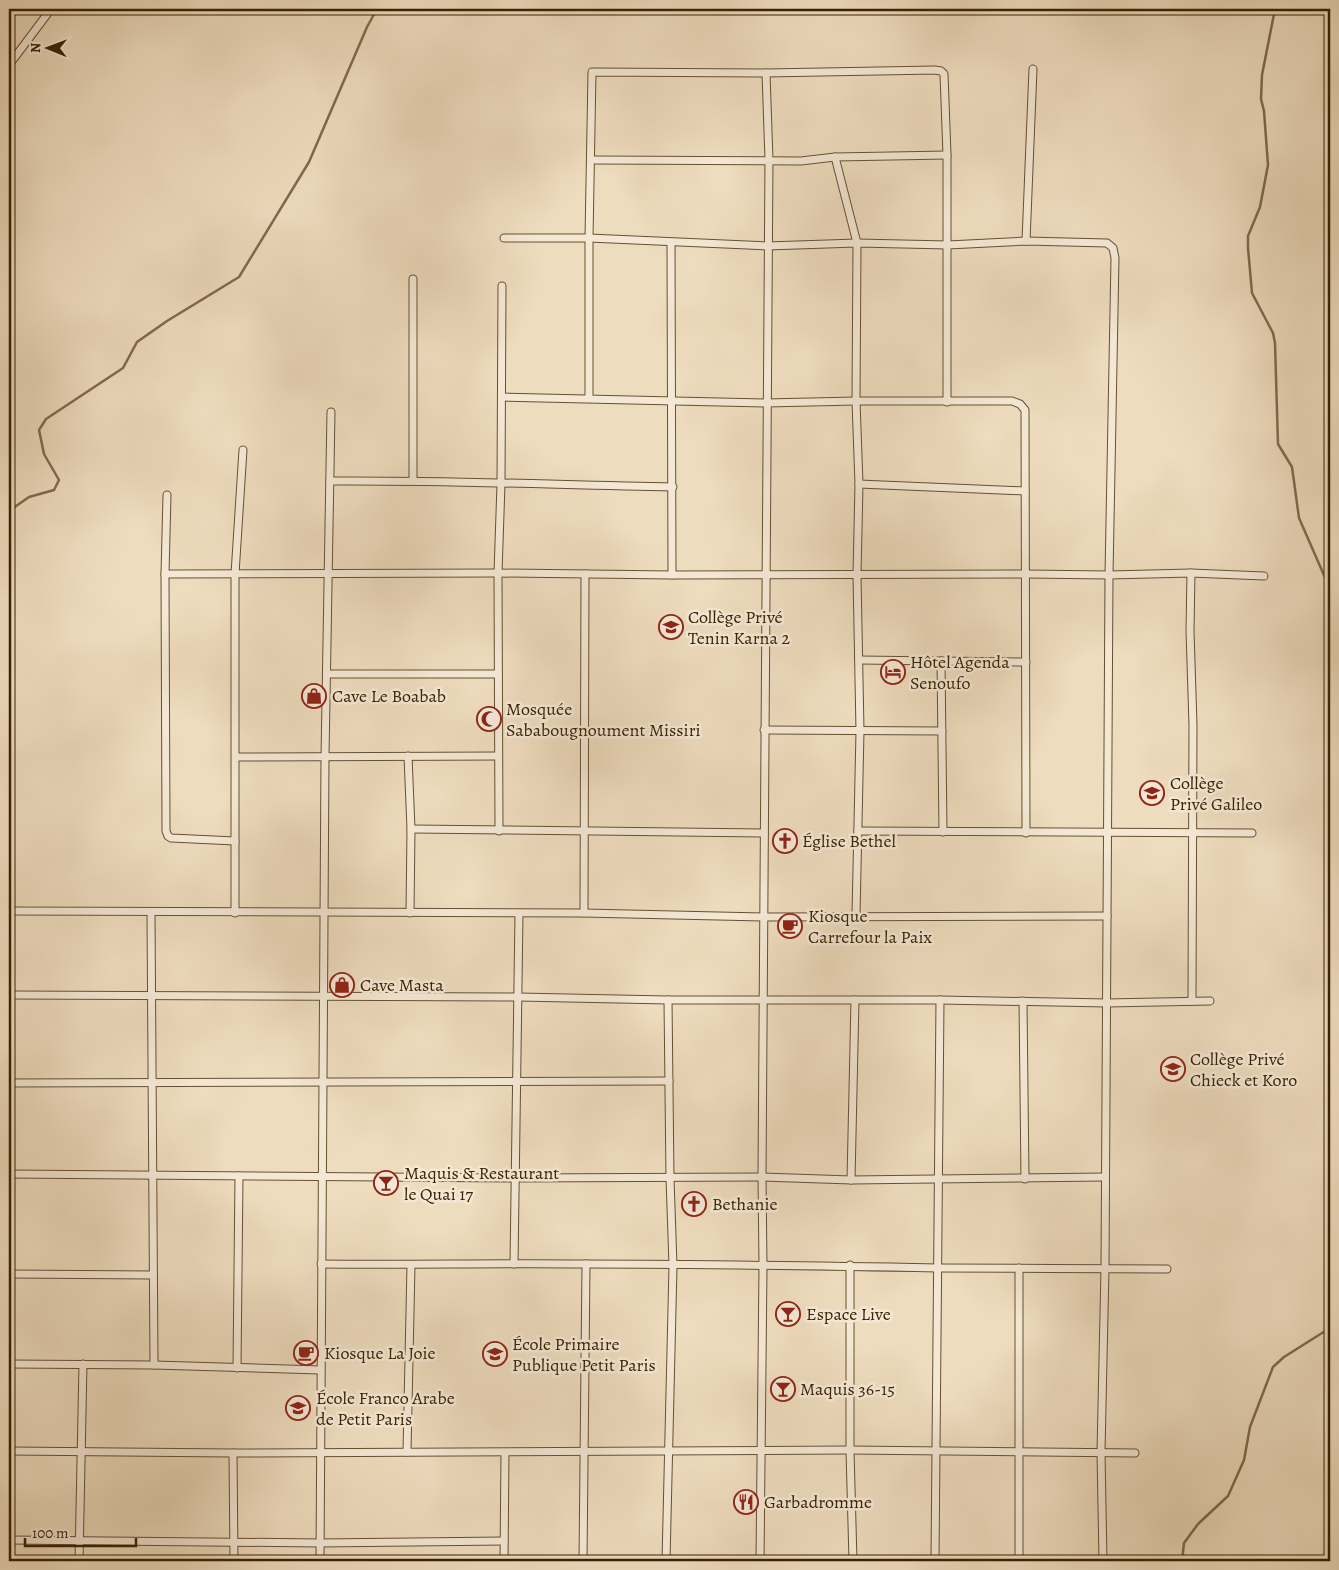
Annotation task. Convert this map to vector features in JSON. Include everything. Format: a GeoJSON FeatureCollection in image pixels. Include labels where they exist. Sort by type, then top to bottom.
{"type":"FeatureCollection","features":[{"type":"Feature","properties":{"kind":"street"},"geometry":{"type":"LineString","coordinates":[[9,65],[51,9]]}},
{"type":"Feature","properties":{"kind":"street"},"geometry":{"type":"LineString","coordinates":[[1026,241],[1033,69]]}},
{"type":"Feature","properties":{"kind":"street"},"geometry":{"type":"LineString","coordinates":[[589,398],[592,72],[941,71],[944,74],[947,155],[947,402]]}},
{"type":"Feature","properties":{"kind":"street"},"geometry":{"type":"LineString","coordinates":[[760,1561],[769,160],[766,73]]}},
{"type":"Feature","properties":{"kind":"street"},"geometry":{"type":"LineString","coordinates":[[592,160],[802,161],[835,157],[947,155]]}},
{"type":"Feature","properties":{"kind":"street"},"geometry":{"type":"LineString","coordinates":[[835,157],[857,243],[856,401],[859,484],[860,731],[856,915]]}},
{"type":"Feature","properties":{"kind":"street"},"geometry":{"type":"LineString","coordinates":[[504,238],[589,238],[767,246],[857,243],[948,245],[1026,241],[1107,242],[1113,248],[1115,268],[1109,575],[1105,1268],[1101,1452],[1103,1561]]}},
{"type":"Feature","properties":{"kind":"street"},"geometry":{"type":"LineString","coordinates":[[671,242],[673,400],[672,575]]}},
{"type":"Feature","properties":{"kind":"street"},"geometry":{"type":"LineString","coordinates":[[413,279],[413,480]]}},
{"type":"Feature","properties":{"kind":"street"},"geometry":{"type":"LineString","coordinates":[[499,831],[498,573],[501,484],[502,286]]}},
{"type":"Feature","properties":{"kind":"street"},"geometry":{"type":"LineString","coordinates":[[502,397],[766,403],[1012,401],[1020,404],[1025,410],[1026,832]]}},
{"type":"Feature","properties":{"kind":"street"},"geometry":{"type":"LineString","coordinates":[[320,1561],[320,1370],[324,1082],[323,914],[331,412]]}},
{"type":"Feature","properties":{"kind":"street"},"geometry":{"type":"LineString","coordinates":[[235,913],[235,574],[243,450]]}},
{"type":"Feature","properties":{"kind":"street"},"geometry":{"type":"LineString","coordinates":[[330,481],[413,480],[501,484],[673,487]]}},
{"type":"Feature","properties":{"kind":"street"},"geometry":{"type":"LineString","coordinates":[[859,484],[1025,491]]}},
{"type":"Feature","properties":{"kind":"street"},"geometry":{"type":"LineString","coordinates":[[167,495],[165,574],[166,826],[168,836],[171,838],[236,841]]}},
{"type":"Feature","properties":{"kind":"street"},"geometry":{"type":"LineString","coordinates":[[1191,573],[1190,631],[1193,725],[1192,1001]]}},
{"type":"Feature","properties":{"kind":"street"},"geometry":{"type":"LineString","coordinates":[[165,574],[1109,575],[1191,573],[1264,576]]}},
{"type":"Feature","properties":{"kind":"street"},"geometry":{"type":"LineString","coordinates":[[584,913],[585,574]]}},
{"type":"Feature","properties":{"kind":"street"},"geometry":{"type":"LineString","coordinates":[[859,660],[1026,662]]}},
{"type":"Feature","properties":{"kind":"street"},"geometry":{"type":"LineString","coordinates":[[942,660],[943,832]]}},
{"type":"Feature","properties":{"kind":"street"},"geometry":{"type":"LineString","coordinates":[[327,674],[498,674]]}},
{"type":"Feature","properties":{"kind":"street"},"geometry":{"type":"LineString","coordinates":[[764,730],[942,731]]}},
{"type":"Feature","properties":{"kind":"street"},"geometry":{"type":"LineString","coordinates":[[408,756],[411,829],[410,913]]}},
{"type":"Feature","properties":{"kind":"street"},"geometry":{"type":"LineString","coordinates":[[236,757],[498,756]]}},
{"type":"Feature","properties":{"kind":"street"},"geometry":{"type":"LineString","coordinates":[[411,829],[764,833]]}},
{"type":"Feature","properties":{"kind":"street"},"geometry":{"type":"LineString","coordinates":[[858,831],[1252,833]]}},
{"type":"Feature","properties":{"kind":"street"},"geometry":{"type":"LineString","coordinates":[[9,911],[323,914],[584,913],[763,917],[856,915],[1107,916]]}},
{"type":"Feature","properties":{"kind":"street"},"geometry":{"type":"LineString","coordinates":[[151,913],[154,1365]]}},
{"type":"Feature","properties":{"kind":"street"},"geometry":{"type":"LineString","coordinates":[[514,1264],[519,914]]}},
{"type":"Feature","properties":{"kind":"street"},"geometry":{"type":"LineString","coordinates":[[9,995],[940,1000],[1107,1003],[1210,1001]]}},
{"type":"Feature","properties":{"kind":"street"},"geometry":{"type":"LineString","coordinates":[[666,1561],[673,1266],[668,1000]]}},
{"type":"Feature","properties":{"kind":"street"},"geometry":{"type":"LineString","coordinates":[[851,1180],[854,1000]]}},
{"type":"Feature","properties":{"kind":"street"},"geometry":{"type":"LineString","coordinates":[[935,1561],[940,1000]]}},
{"type":"Feature","properties":{"kind":"street"},"geometry":{"type":"LineString","coordinates":[[1024,1001],[1025,1179]]}},
{"type":"Feature","properties":{"kind":"street"},"geometry":{"type":"LineString","coordinates":[[9,1083],[152,1081],[669,1081]]}},
{"type":"Feature","properties":{"kind":"street"},"geometry":{"type":"LineString","coordinates":[[9,1174],[514,1178],[762,1177],[851,1180],[1105,1178]]}},
{"type":"Feature","properties":{"kind":"street"},"geometry":{"type":"LineString","coordinates":[[237,1368],[239,1176]]}},
{"type":"Feature","properties":{"kind":"street"},"geometry":{"type":"LineString","coordinates":[[321,1264],[850,1265],[938,1268],[1167,1269]]}},
{"type":"Feature","properties":{"kind":"street"},"geometry":{"type":"LineString","coordinates":[[583,1561],[586,1264]]}},
{"type":"Feature","properties":{"kind":"street"},"geometry":{"type":"LineString","coordinates":[[407,1452],[411,1265]]}},
{"type":"Feature","properties":{"kind":"street"},"geometry":{"type":"LineString","coordinates":[[850,1265],[850,1450],[853,1561]]}},
{"type":"Feature","properties":{"kind":"street"},"geometry":{"type":"LineString","coordinates":[[1019,1268],[1019,1561]]}},
{"type":"Feature","properties":{"kind":"street"},"geometry":{"type":"LineString","coordinates":[[9,1274],[153,1275]]}},
{"type":"Feature","properties":{"kind":"street"},"geometry":{"type":"LineString","coordinates":[[9,1364],[154,1365],[320,1370]]}},
{"type":"Feature","properties":{"kind":"street"},"geometry":{"type":"LineString","coordinates":[[79,1561],[83,1364]]}},
{"type":"Feature","properties":{"kind":"street"},"geometry":{"type":"LineString","coordinates":[[9,1451],[233,1453],[760,1452],[850,1450],[1135,1452]]}},
{"type":"Feature","properties":{"kind":"street"},"geometry":{"type":"LineString","coordinates":[[233,1453],[234,1561]]}},
{"type":"Feature","properties":{"kind":"street"},"geometry":{"type":"LineString","coordinates":[[504,1561],[505,1453]]}},
{"type":"Feature","properties":{"kind":"street"},"geometry":{"type":"LineString","coordinates":[[9,1540],[234,1543],[504,1541]]}},
{"type":"Feature","properties":{"kind":"waterway"},"geometry":{"type":"LineString","coordinates":[[9,511],[29,497],[54,490],[59,480],[44,454],[39,430],[46,419],[123,368],[137,342],[167,321],[239,277],[309,162],[367,27],[377,9]]}},
{"type":"Feature","properties":{"kind":"waterway"},"geometry":{"type":"LineString","coordinates":[[1275,9],[1262,75],[1261,99],[1264,111],[1268,165],[1260,207],[1248,236],[1252,293],[1273,333],[1275,343],[1278,444],[1292,467],[1299,518],[1330,589]]}},
{"type":"Feature","properties":{"kind":"waterway"},"geometry":{"type":"LineString","coordinates":[[1182,1561],[1184,1543],[1198,1524],[1228,1496],[1244,1460],[1250,1427],[1273,1367],[1284,1357],[1330,1328]]}},
{"type":"Feature","properties":{"kind":"place","name":"Collège Privé Tenin Karna 2"},"geometry":{"type":"Point","coordinates":[671,627]}},
{"type":"Feature","properties":{"kind":"place","name":"Hôtel Agenda Senoufo"},"geometry":{"type":"Point","coordinates":[893,672]}},
{"type":"Feature","properties":{"kind":"place","name":"Cave Le Boabab"},"geometry":{"type":"Point","coordinates":[314,696]}},
{"type":"Feature","properties":{"kind":"place","name":"Mosquée Sababougnoument Missiri"},"geometry":{"type":"Point","coordinates":[489,719]}},
{"type":"Feature","properties":{"kind":"place","name":"Collège Privé Galileo"},"geometry":{"type":"Point","coordinates":[1152,793]}},
{"type":"Feature","properties":{"kind":"place","name":"Église Bethel"},"geometry":{"type":"Point","coordinates":[785,841]}},
{"type":"Feature","properties":{"kind":"place","name":"Kiosque Carrefour la Paix"},"geometry":{"type":"Point","coordinates":[790,926]}},
{"type":"Feature","properties":{"kind":"place","name":"Cave Masta"},"geometry":{"type":"Point","coordinates":[342,985]}},
{"type":"Feature","properties":{"kind":"place","name":"Collège Privé Chieck et Koro"},"geometry":{"type":"Point","coordinates":[1173,1069]}},
{"type":"Feature","properties":{"kind":"place","name":"Maquis & Restaurant le Quai 17"},"geometry":{"type":"Point","coordinates":[386,1183]}},
{"type":"Feature","properties":{"kind":"place","name":"Bethanie"},"geometry":{"type":"Point","coordinates":[694,1204]}},
{"type":"Feature","properties":{"kind":"place","name":"Espace Live"},"geometry":{"type":"Point","coordinates":[788,1314]}},
{"type":"Feature","properties":{"kind":"place","name":"Kiosque La Joie"},"geometry":{"type":"Point","coordinates":[306,1353]}},
{"type":"Feature","properties":{"kind":"place","name":"École Primaire Publique Petit Paris"},"geometry":{"type":"Point","coordinates":[495,1354]}},
{"type":"Feature","properties":{"kind":"place","name":"Maquis 36-15"},"geometry":{"type":"Point","coordinates":[783,1389]}},
{"type":"Feature","properties":{"kind":"place","name":"École Franco Arabe de Petit Paris"},"geometry":{"type":"Point","coordinates":[298,1408]}},
{"type":"Feature","properties":{"kind":"place","name":"Garbadromme"},"geometry":{"type":"Point","coordinates":[746,1502]}}]}
